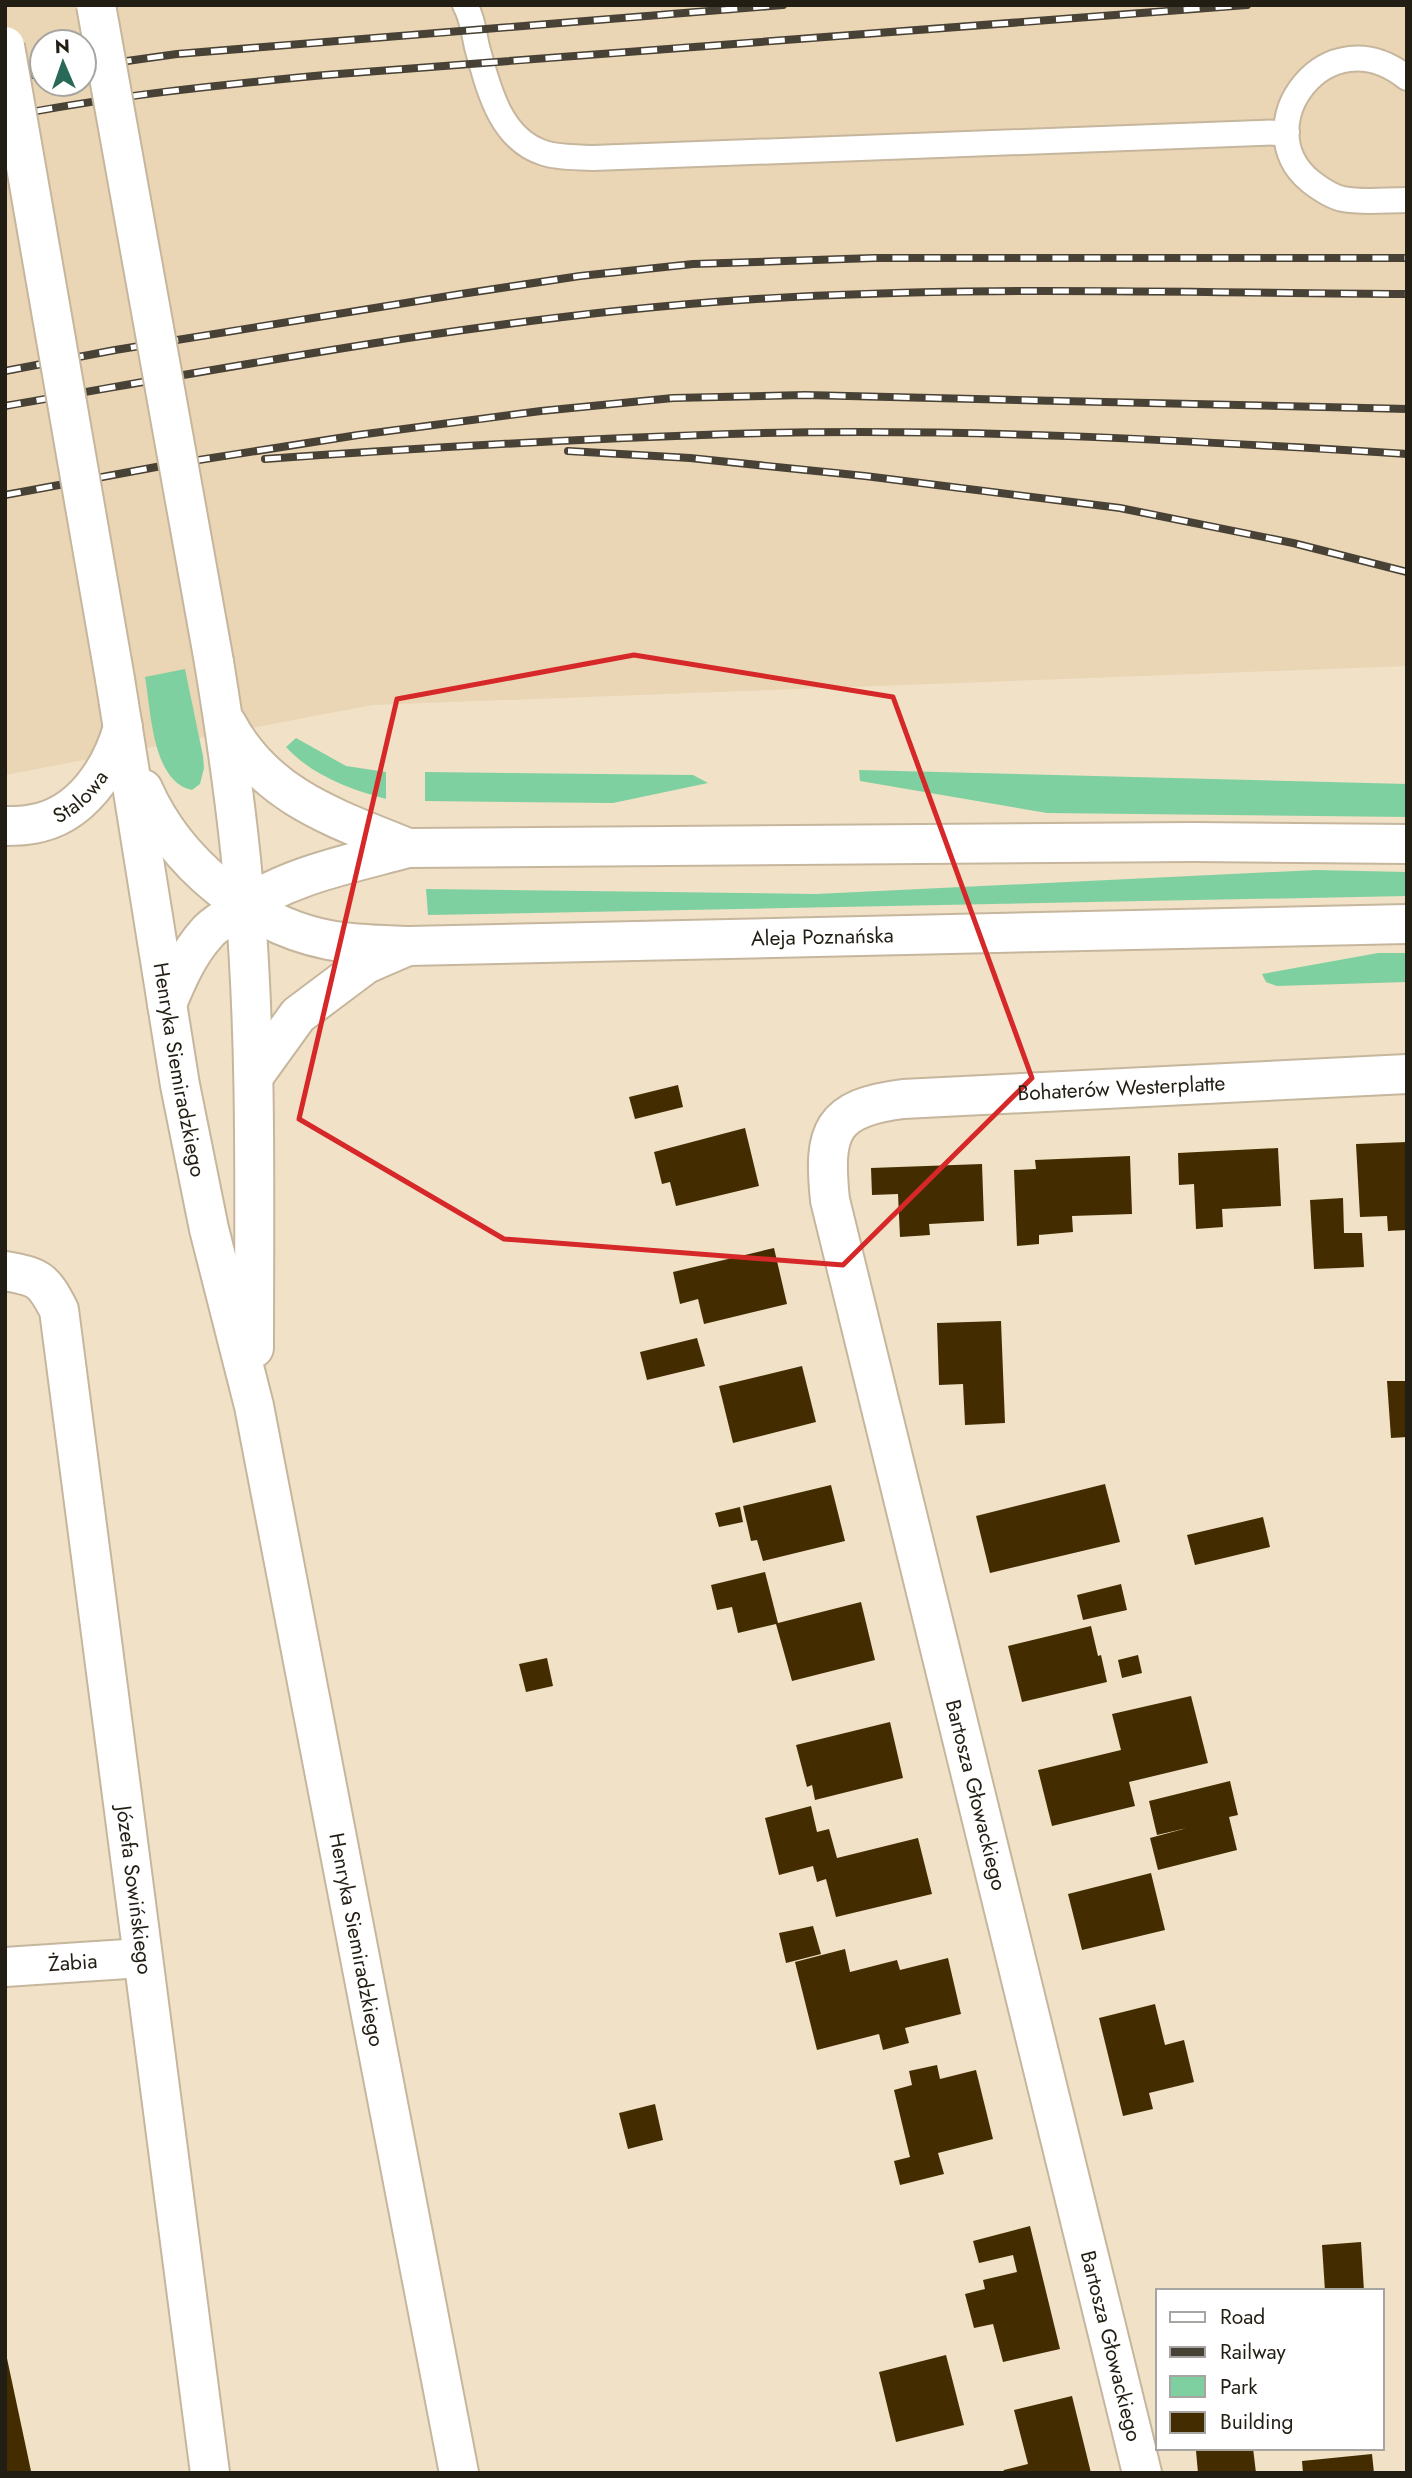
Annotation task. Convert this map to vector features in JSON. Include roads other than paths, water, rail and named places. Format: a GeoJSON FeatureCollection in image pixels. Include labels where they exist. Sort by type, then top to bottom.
{"type":"FeatureCollection","features":[{"type":"Feature","properties":{"kind":"main road","name":"Henryka Siemiradzkiego"},"geometry":{"type":"LineString","coordinates":[[96,5],[214,662],[234,796],[246,904],[254,1076],[254,1406]]}},
{"type":"Feature","properties":{"kind":"main road"},"geometry":{"type":"LineString","coordinates":[[5,46],[123,727]]}},
{"type":"Feature","properties":{"kind":"main road"},"geometry":{"type":"LineString","coordinates":[[223,716],[249,759],[284,790],[327,815],[408,848]]}},
{"type":"Feature","properties":{"kind":"main road","name":"Henryka Siemiradzkiego"},"geometry":{"type":"LineString","coordinates":[[123,727],[167,1004],[209,1229],[254,1406],[459,2473]]}},
{"type":"Feature","properties":{"kind":"main road","name":"Stalowa"},"geometry":{"type":"LineString","coordinates":[[5,826],[35,824],[63,813],[83,798],[109,767],[123,727]]}},
{"type":"Feature","properties":{"kind":"main road","name":"Aleja Poznańska"},"geometry":{"type":"LineString","coordinates":[[123,727],[138,778],[162,827],[197,868],[266,918],[327,940],[410,946],[1407,924]]}},
{"type":"Feature","properties":{"kind":"main road"},"geometry":{"type":"LineString","coordinates":[[167,1004],[181,970],[206,933],[246,904],[274,888],[307,876],[408,848],[1180,842],[1407,844]]}},
{"type":"Feature","properties":{"kind":"main road"},"geometry":{"type":"LineString","coordinates":[[254,1076],[298,1015],[366,964],[410,946]]}},
{"type":"Feature","properties":{"kind":"main road","name":"Bohaterów Westerplatte"},"geometry":{"type":"LineString","coordinates":[[842,1118],[873,1102],[903,1098],[1407,1074]]}},
{"type":"Feature","properties":{"kind":"main road","name":"Bartosza Głowackiego"},"geometry":{"type":"LineString","coordinates":[[842,1118],[832,1132],[827,1153],[830,1200],[1142,2473]]}},
{"type":"Feature","properties":{"kind":"main road","name":"Józefa Sowińskiego"},"geometry":{"type":"LineString","coordinates":[[5,1271],[39,1280],[59,1310],[210,2473]]}},
{"type":"Feature","properties":{"kind":"main road","name":"Żabia"},"geometry":{"type":"LineString","coordinates":[[5,1967],[142,1958]]}},
{"type":"Feature","properties":{"kind":"lane"},"geometry":{"type":"LineString","coordinates":[[465,5],[490,93],[512,131],[535,149],[566,157],[1287,132]]}},
{"type":"Feature","properties":{"kind":"lane"},"geometry":{"type":"LineString","coordinates":[[1407,55],[1335,62],[1314,73],[1299,89],[1290,110],[1287,132],[1292,155],[1303,175],[1318,188],[1342,199],[1407,200]]}},
{"type":"Feature","properties":{"kind":"lane"},"geometry":{"type":"LineString","coordinates":[[1359,58],[1393,67],[1407,78]]}},
{"type":"Feature","properties":{"kind":"lane"},"geometry":{"type":"LineString","coordinates":[[1365,200],[1382,196],[1407,180]]}},
{"type":"Feature","properties":{"kind":"railway"},"geometry":{"type":"LineString","coordinates":[[98,65],[177,54],[783,5]]}},
{"type":"Feature","properties":{"kind":"railway"},"geometry":{"type":"LineString","coordinates":[[5,117],[125,97],[325,75],[1247,5]]}},
{"type":"Feature","properties":{"kind":"railway"},"geometry":{"type":"LineString","coordinates":[[5,80],[28,76]]}},
{"type":"Feature","properties":{"kind":"railway"},"geometry":{"type":"LineString","coordinates":[[5,371],[115,350],[461,294],[580,276],[693,264],[874,258],[1407,258]]}},
{"type":"Feature","properties":{"kind":"railway"},"geometry":{"type":"LineString","coordinates":[[5,406],[280,358],[463,330],[741,300],[990,291],[1407,294]]}},
{"type":"Feature","properties":{"kind":"railway"},"geometry":{"type":"LineString","coordinates":[[5,495],[167,465],[358,435],[541,411],[673,398],[805,395],[1407,409]]}},
{"type":"Feature","properties":{"kind":"railway"},"geometry":{"type":"LineString","coordinates":[[265,459],[555,441],[814,432],[1068,436],[1407,454]]}},
{"type":"Feature","properties":{"kind":"railway"},"geometry":{"type":"LineString","coordinates":[[568,451],[690,458],[865,476],[1120,508],[1293,543],[1407,572]]}}]}
